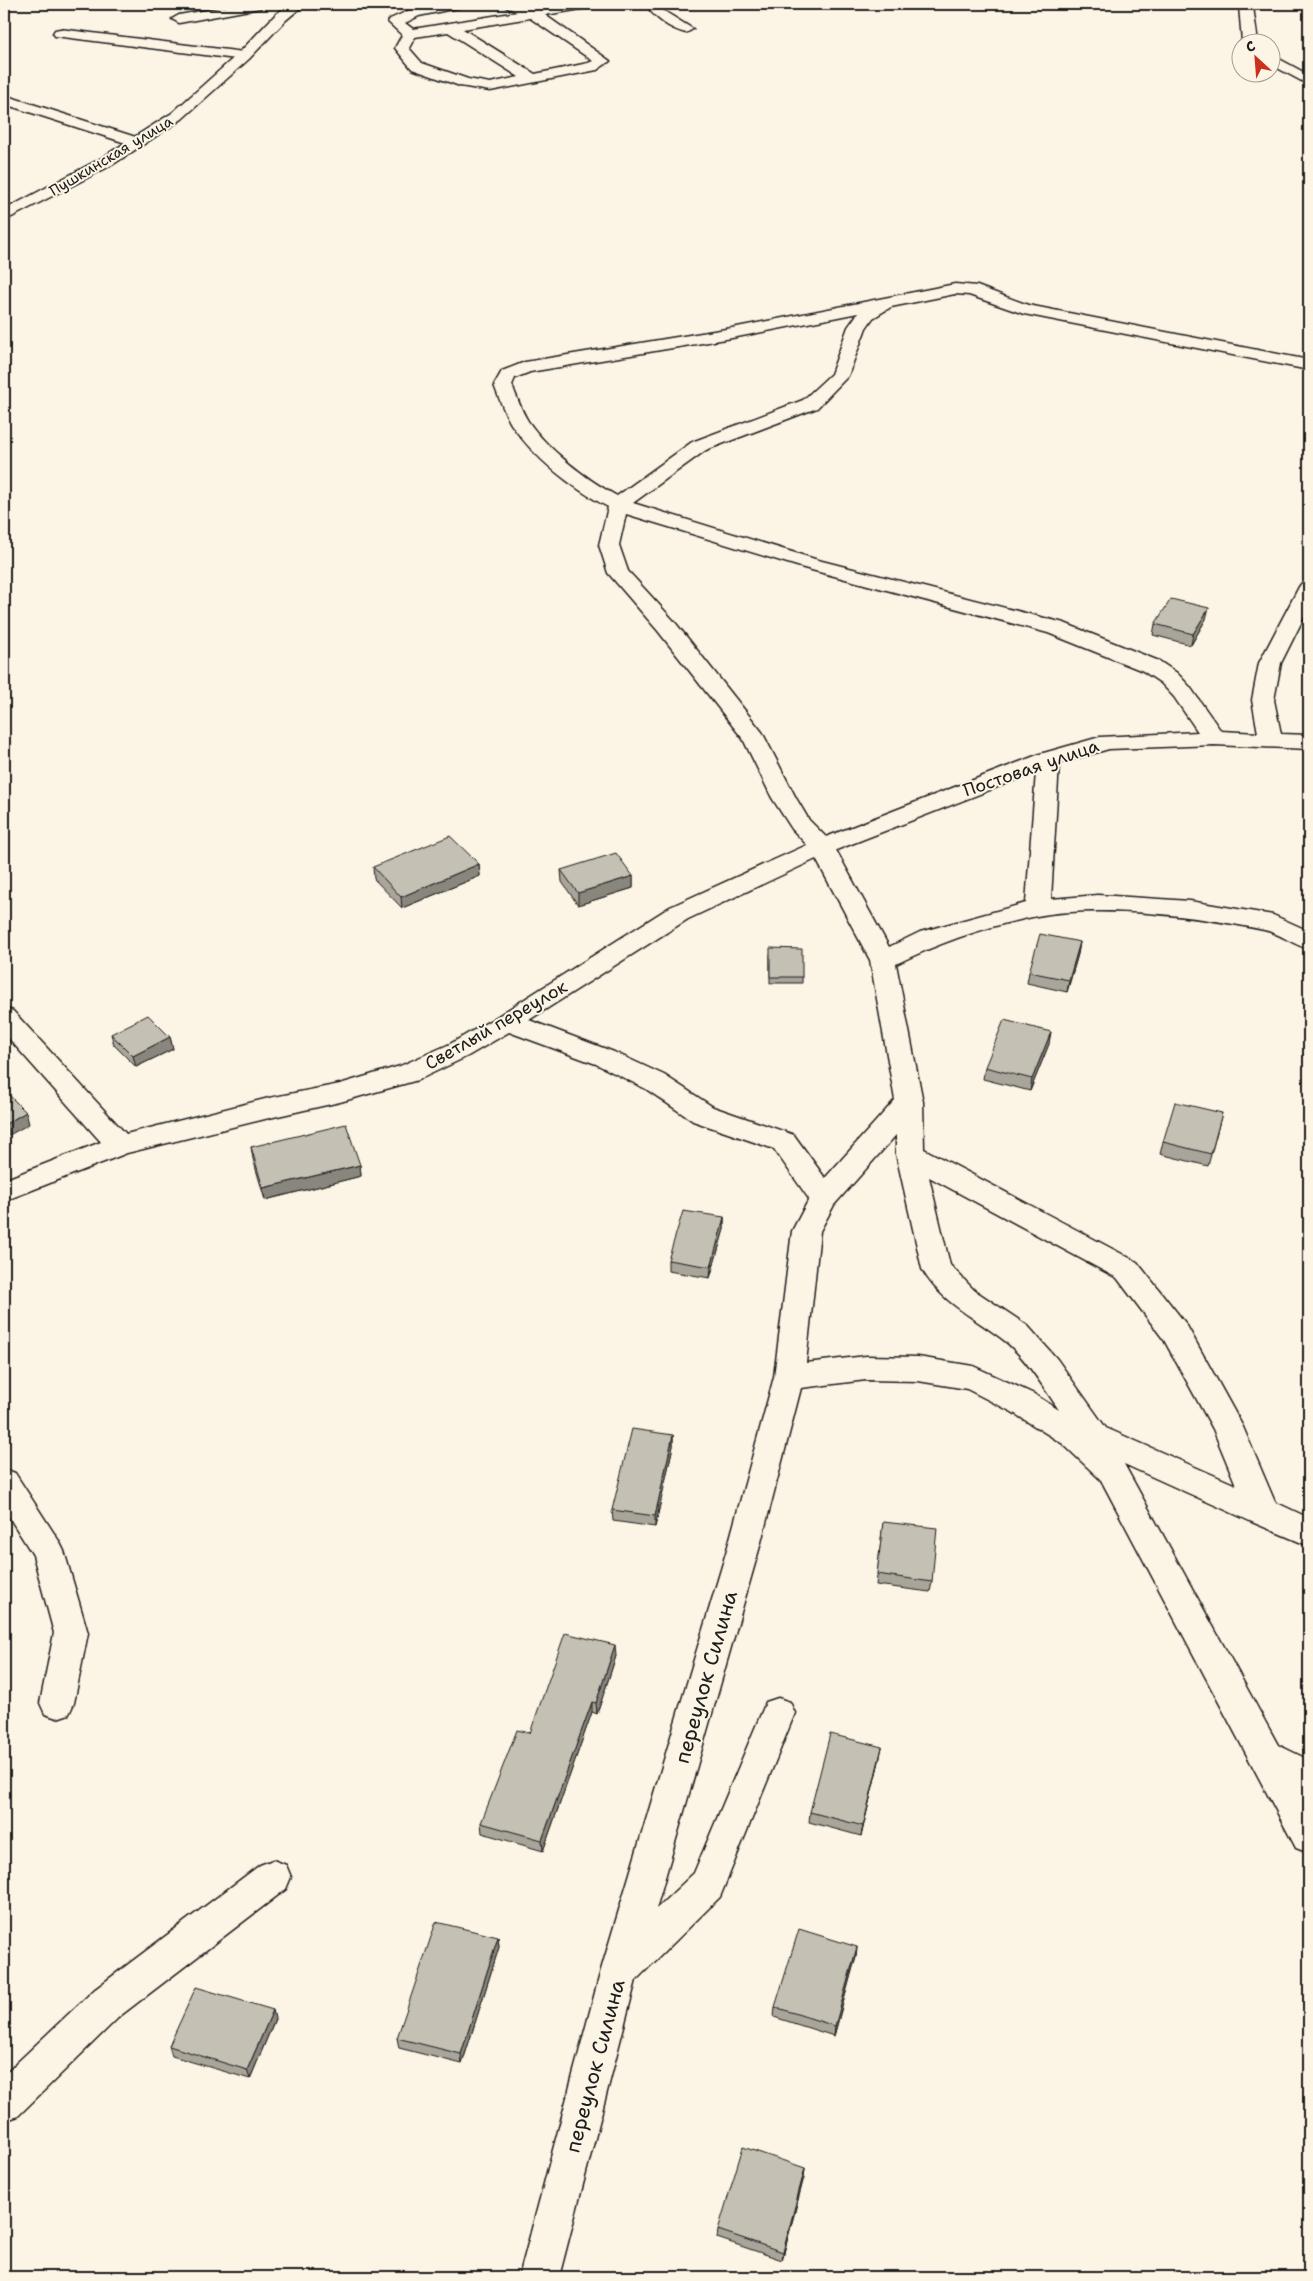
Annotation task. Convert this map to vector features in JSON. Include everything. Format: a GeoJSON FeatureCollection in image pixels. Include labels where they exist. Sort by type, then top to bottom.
{"type":"FeatureCollection","features":[{"type":"Feature","properties":{"kind":"street"},"geometry":{"type":"LineString","coordinates":[[179,19],[260,4]]}},
{"type":"Feature","properties":{"kind":"street","name":"Пушкинская улица"},"geometry":{"type":"LineString","coordinates":[[4,216],[106,162],[178,116],[244,56],[281,17],[298,4]]}},
{"type":"Feature","properties":{"kind":"street"},"geometry":{"type":"LineString","coordinates":[[458,4],[415,13],[395,22],[410,34],[588,4]]}},
{"type":"Feature","properties":{"kind":"street"},"geometry":{"type":"LineString","coordinates":[[410,34],[402,48],[417,66],[465,83],[490,87],[592,67],[603,61],[533,14],[511,4]]}},
{"type":"Feature","properties":{"kind":"street"},"geometry":{"type":"LineString","coordinates":[[533,14],[557,4]]}},
{"type":"Feature","properties":{"kind":"street"},"geometry":{"type":"LineString","coordinates":[[652,4],[659,14],[686,28]]}},
{"type":"Feature","properties":{"kind":"street"},"geometry":{"type":"LineString","coordinates":[[1248,4],[1246,6],[1249,32]]}},
{"type":"Feature","properties":{"kind":"street"},"geometry":{"type":"LineString","coordinates":[[450,27],[533,79]]}},
{"type":"Feature","properties":{"kind":"street"},"geometry":{"type":"LineString","coordinates":[[60,33],[244,56]]}},
{"type":"Feature","properties":{"kind":"street"},"geometry":{"type":"LineString","coordinates":[[1280,64],[1309,80]]}},
{"type":"Feature","properties":{"kind":"street"},"geometry":{"type":"LineString","coordinates":[[4,99],[137,142]]}},
{"type":"Feature","properties":{"kind":"street"},"geometry":{"type":"LineString","coordinates":[[1214,738],[1182,692],[1169,678],[1151,666],[1064,631],[984,608],[811,564],[618,505],[603,498],[534,440],[520,422],[502,385],[508,375],[525,367],[732,333],[955,289],[971,290],[1024,309],[1309,365]]}},
{"type":"Feature","properties":{"kind":"street"},"geometry":{"type":"LineString","coordinates":[[889,301],[867,314],[857,327],[839,376],[810,404],[698,446],[618,505],[609,545],[618,573],[666,626],[754,737],[784,798],[800,824],[822,847],[883,960],[909,1102],[910,1154],[937,1269],[964,1298],[1017,1334],[1046,1367],[1095,1437],[1309,1836]]}},
{"type":"Feature","properties":{"kind":"street"},"geometry":{"type":"LineString","coordinates":[[1271,740],[1263,700],[1270,663],[1309,587]]}},
{"type":"Feature","properties":{"kind":"street","name":"Постовая улица"},"geometry":{"type":"LineString","coordinates":[[822,847],[1048,759],[1108,742],[1214,738],[1309,742]]}},
{"type":"Feature","properties":{"kind":"street"},"geometry":{"type":"LineString","coordinates":[[1038,908],[1048,759]]}},
{"type":"Feature","properties":{"kind":"street","name":"Светлый переулок"},"geometry":{"type":"LineString","coordinates":[[4,1191],[120,1145],[340,1093],[409,1073],[459,1050],[507,1022],[679,914],[822,847]]}},
{"type":"Feature","properties":{"kind":"street"},"geometry":{"type":"LineString","coordinates":[[883,960],[929,938],[989,920],[1038,908],[1098,903],[1190,909],[1273,923],[1309,941]]}},
{"type":"Feature","properties":{"kind":"street"},"geometry":{"type":"LineString","coordinates":[[4,1017],[120,1145]]}},
{"type":"Feature","properties":{"kind":"street"},"geometry":{"type":"LineString","coordinates":[[507,1022],[605,1058],[655,1082],[703,1114],[784,1142],[824,1198]]}},
{"type":"Feature","properties":{"kind":"street","name":"переулок Силина"},"geometry":{"type":"LineString","coordinates":[[539,2277],[620,1970],[744,1546],[789,1377],[806,1231],[824,1198],[909,1102]]}},
{"type":"Feature","properties":{"kind":"street"},"geometry":{"type":"LineString","coordinates":[[910,1154],[1127,1270],[1175,1332],[1228,1427],[1263,1513]]}},
{"type":"Feature","properties":{"kind":"street"},"geometry":{"type":"LineString","coordinates":[[789,1377],[866,1368],[918,1368],[973,1378],[1024,1403],[1074,1435],[1112,1471]]}},
{"type":"Feature","properties":{"kind":"street"},"geometry":{"type":"LineString","coordinates":[[1095,1437],[1309,1532]]}},
{"type":"Feature","properties":{"kind":"street"},"geometry":{"type":"LineString","coordinates":[[4,1482],[48,1551],[71,1633],[57,1704]]}},
{"type":"Feature","properties":{"kind":"street"},"geometry":{"type":"LineString","coordinates":[[620,1970],[707,1885],[778,1713]]}},
{"type":"Feature","properties":{"kind":"street"},"geometry":{"type":"LineString","coordinates":[[1266,1756],[1309,1778]]}},
{"type":"Feature","properties":{"kind":"street"},"geometry":{"type":"LineString","coordinates":[[4,2102],[107,2003],[273,1877]]}},
{"type":"Feature","properties":{"kind":"building"},"geometry":{"type":"Polygon","coordinates":[[[1171,599],[1209,608],[1193,634],[1155,624],[1171,599]]]}},
{"type":"Feature","properties":{"kind":"building"},"geometry":{"type":"Polygon","coordinates":[[[450,836],[479,864],[401,897],[373,867],[450,836]]]}},
{"type":"Feature","properties":{"kind":"building"},"geometry":{"type":"Polygon","coordinates":[[[616,853],[633,876],[578,893],[561,870],[616,853]]]}},
{"type":"Feature","properties":{"kind":"building"},"geometry":{"type":"Polygon","coordinates":[[[1040,934],[1080,942],[1069,980],[1029,972],[1040,934]]]}},
{"type":"Feature","properties":{"kind":"building"},"geometry":{"type":"Polygon","coordinates":[[[770,948],[802,949],[802,977],[770,977],[770,948]]]}},
{"type":"Feature","properties":{"kind":"building"},"geometry":{"type":"Polygon","coordinates":[[[148,1015],[170,1037],[133,1056],[111,1034],[148,1015]]]}},
{"type":"Feature","properties":{"kind":"building"},"geometry":{"type":"Polygon","coordinates":[[[1004,1020],[1051,1032],[1032,1079],[985,1067],[1004,1020]]]}},
{"type":"Feature","properties":{"kind":"building"},"geometry":{"type":"Polygon","coordinates":[[[4,1090],[26,1112],[4,1125],[4,1090]]]}},
{"type":"Feature","properties":{"kind":"building"},"geometry":{"type":"Polygon","coordinates":[[[1175,1102],[1222,1113],[1211,1154],[1163,1142],[1175,1102]]]}},
{"type":"Feature","properties":{"kind":"building"},"geometry":{"type":"Polygon","coordinates":[[[346,1124],[360,1165],[263,1188],[251,1147],[346,1124]]]}},
{"type":"Feature","properties":{"kind":"building"},"geometry":{"type":"Polygon","coordinates":[[[683,1211],[724,1217],[711,1267],[668,1260],[683,1211]]]}},
{"type":"Feature","properties":{"kind":"building"},"geometry":{"type":"Polygon","coordinates":[[[632,1429],[673,1435],[655,1516],[612,1510],[632,1429]]]}},
{"type":"Feature","properties":{"kind":"building"},"geometry":{"type":"Polygon","coordinates":[[[883,1522],[937,1528],[932,1582],[877,1574],[883,1522]]]}},
{"type":"Feature","properties":{"kind":"building"},"geometry":{"type":"Polygon","coordinates":[[[565,1633],[615,1645],[596,1703],[592,1702],[542,1840],[481,1823],[517,1730],[530,1733],[565,1633]]]}},
{"type":"Feature","properties":{"kind":"building"},"geometry":{"type":"Polygon","coordinates":[[[830,1734],[882,1747],[863,1826],[810,1812],[830,1734]]]}},
{"type":"Feature","properties":{"kind":"building"},"geometry":{"type":"Polygon","coordinates":[[[436,1922],[498,1937],[461,2054],[397,2038],[436,1922]]]}},
{"type":"Feature","properties":{"kind":"building"},"geometry":{"type":"Polygon","coordinates":[[[799,1929],[857,1947],[835,2026],[775,2007],[799,1929]]]}},
{"type":"Feature","properties":{"kind":"building"},"geometry":{"type":"Polygon","coordinates":[[[196,1987],[273,2010],[247,2070],[169,2046],[196,1987]]]}},
{"type":"Feature","properties":{"kind":"building"},"geometry":{"type":"Polygon","coordinates":[[[743,2147],[805,2168],[783,2252],[718,2230],[743,2147]]]}}]}
